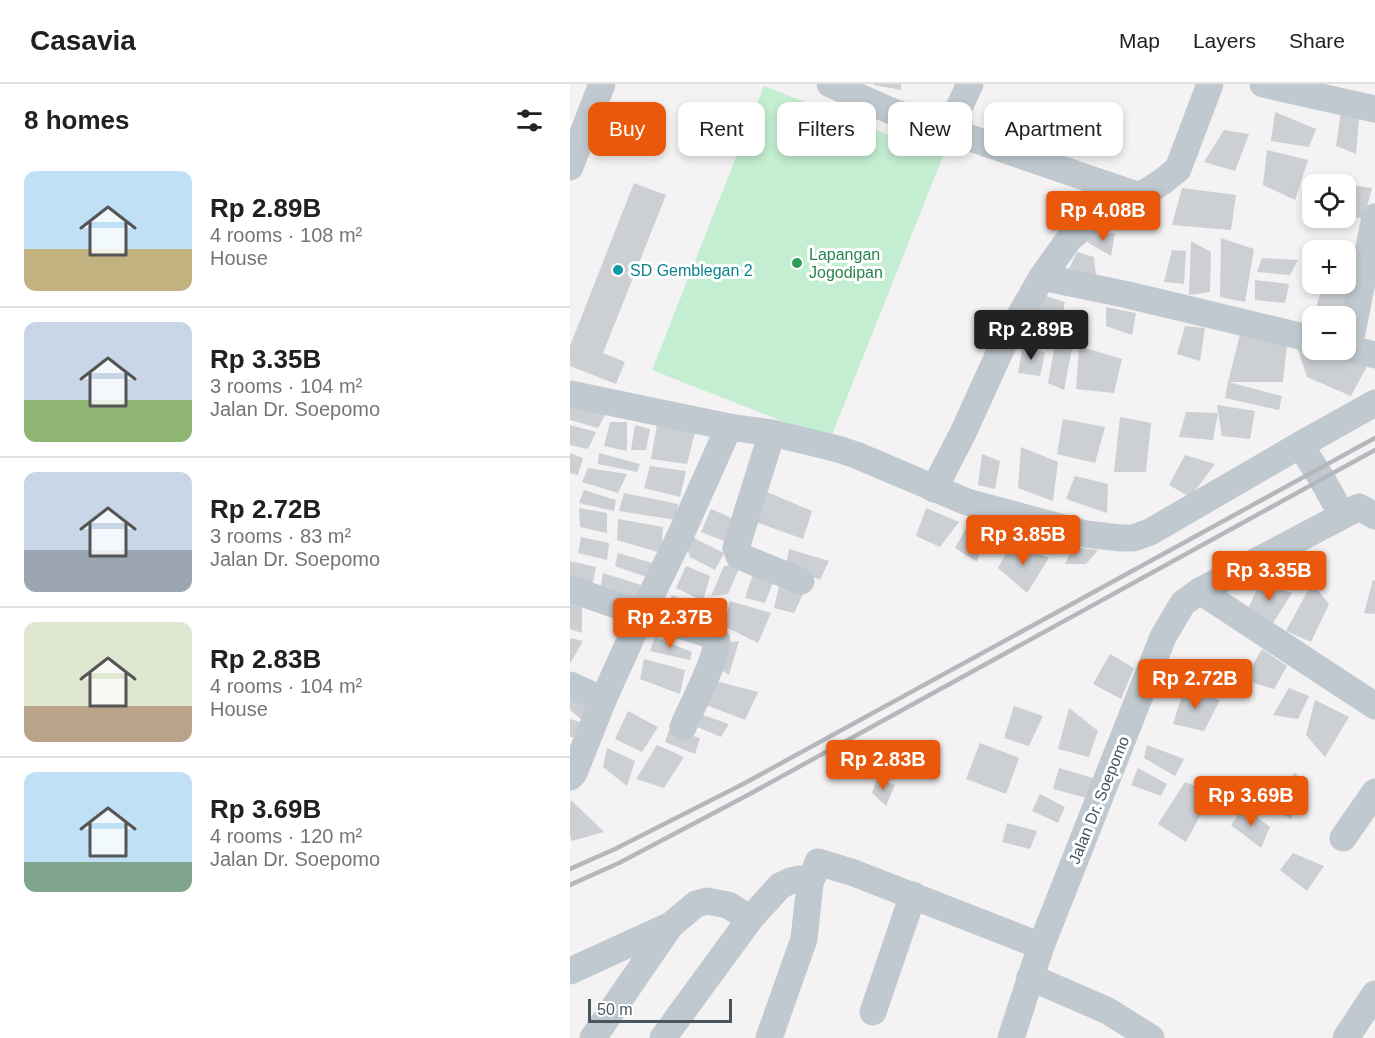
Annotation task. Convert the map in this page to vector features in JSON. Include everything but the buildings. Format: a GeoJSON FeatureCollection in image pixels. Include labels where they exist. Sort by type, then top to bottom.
{"type":"FeatureCollection","features":[{"type":"Feature","properties":{"kind":"street"},"geometry":{"type":"LineString","coordinates":[[570,167],[602,84]]}},
{"type":"Feature","properties":{"kind":"street"},"geometry":{"type":"LineString","coordinates":[[832,84],[888,110]]}},
{"type":"Feature","properties":{"kind":"street"},"geometry":{"type":"LineString","coordinates":[[962,102],[970,84]]}},
{"type":"Feature","properties":{"kind":"street"},"geometry":{"type":"LineString","coordinates":[[934,489],[963,433],[1002,347],[1042,277],[1069,239],[1088,223],[1140,196],[1178,169],[1210,84]]}},
{"type":"Feature","properties":{"kind":"street"},"geometry":{"type":"LineString","coordinates":[[1263,84],[1375,109]]}},
{"type":"Feature","properties":{"kind":"street"},"geometry":{"type":"LineString","coordinates":[[972,139],[1140,196]]}},
{"type":"Feature","properties":{"kind":"street"},"geometry":{"type":"LineString","coordinates":[[1356,306],[1375,217]]}},
{"type":"Feature","properties":{"kind":"street"},"geometry":{"type":"LineString","coordinates":[[1042,277],[1302,337]]}},
{"type":"Feature","properties":{"kind":"street"},"geometry":{"type":"LineString","coordinates":[[1356,350],[1375,355]]}},
{"type":"Feature","properties":{"kind":"street"},"geometry":{"type":"LineString","coordinates":[[570,394],[729,427],[772,433],[838,449],[967,502],[1105,537],[1133,537],[1150,531],[1375,403]]}},
{"type":"Feature","properties":{"kind":"street"},"geometry":{"type":"LineString","coordinates":[[570,777],[574,773],[603,700],[729,427]]}},
{"type":"Feature","properties":{"kind":"street"},"geometry":{"type":"LineString","coordinates":[[772,433],[736,548],[739,556],[801,581]]}},
{"type":"Feature","properties":{"kind":"street"},"geometry":{"type":"LineString","coordinates":[[1300,445],[1322,479],[1363,509]]}},
{"type":"Feature","properties":{"kind":"street","name":"Jalan Dr. Soepomo"},"geometry":{"type":"LineString","coordinates":[[1011,1038],[1041,946],[1163,637],[1183,603],[1200,591],[1363,509]]}},
{"type":"Feature","properties":{"kind":"street"},"geometry":{"type":"LineString","coordinates":[[570,589],[712,635],[717,641],[712,662],[682,727]]}},
{"type":"Feature","properties":{"kind":"street"},"geometry":{"type":"LineString","coordinates":[[1200,591],[1375,706]]}},
{"type":"Feature","properties":{"kind":"street"},"geometry":{"type":"LineString","coordinates":[[570,685],[603,700]]}},
{"type":"Feature","properties":{"kind":"street"},"geometry":{"type":"LineString","coordinates":[[1343,838],[1375,792]]}},
{"type":"Feature","properties":{"kind":"street"},"geometry":{"type":"LineString","coordinates":[[769,1038],[804,939],[810,883],[818,862],[913,895],[1041,946]]}},
{"type":"Feature","properties":{"kind":"street"},"geometry":{"type":"LineString","coordinates":[[663,1038],[750,919],[780,886],[800,879],[810,883]]}},
{"type":"Feature","properties":{"kind":"street"},"geometry":{"type":"LineString","coordinates":[[873,1012],[913,895]]}},
{"type":"Feature","properties":{"kind":"street"},"geometry":{"type":"LineString","coordinates":[[592,1038],[671,925],[696,904],[707,901],[728,905],[750,919]]}},
{"type":"Feature","properties":{"kind":"street"},"geometry":{"type":"LineString","coordinates":[[570,971],[671,925]]}},
{"type":"Feature","properties":{"kind":"street"},"geometry":{"type":"LineString","coordinates":[[1030,977],[1108,1011],[1151,1038]]}},
{"type":"Feature","properties":{"kind":"street"},"geometry":{"type":"LineString","coordinates":[[1346,1038],[1375,994]]}},
{"type":"Feature","properties":{"kind":"green space","name":"Lapangan Jogodipan"},"geometry":{"type":"Polygon","coordinates":[[[764,86],[805,102],[777,102],[777,156],[876,156],[876,130],[888,134],[888,156],[943,156],[830,440],[652,370],[736,156],[765,156],[765,102],[758,102],[764,86]]]}},
{"type":"Feature","properties":{"kind":"railway"},"geometry":{"type":"LineString","coordinates":[[570,869],[615,849],[745,783],[1375,438]]}},
{"type":"Feature","properties":{"kind":"railway"},"geometry":{"type":"LineString","coordinates":[[570,885],[619,863],[746,796],[1375,450]]}},
{"type":"Feature","properties":{"kind":"place","name":"Lapangan Jogodipan"},"geometry":{"type":"Point","coordinates":[797,263]}},
{"type":"Feature","properties":{"kind":"place","name":"SD Gemblegan 2"},"geometry":{"type":"Point","coordinates":[618,270]}}]}
